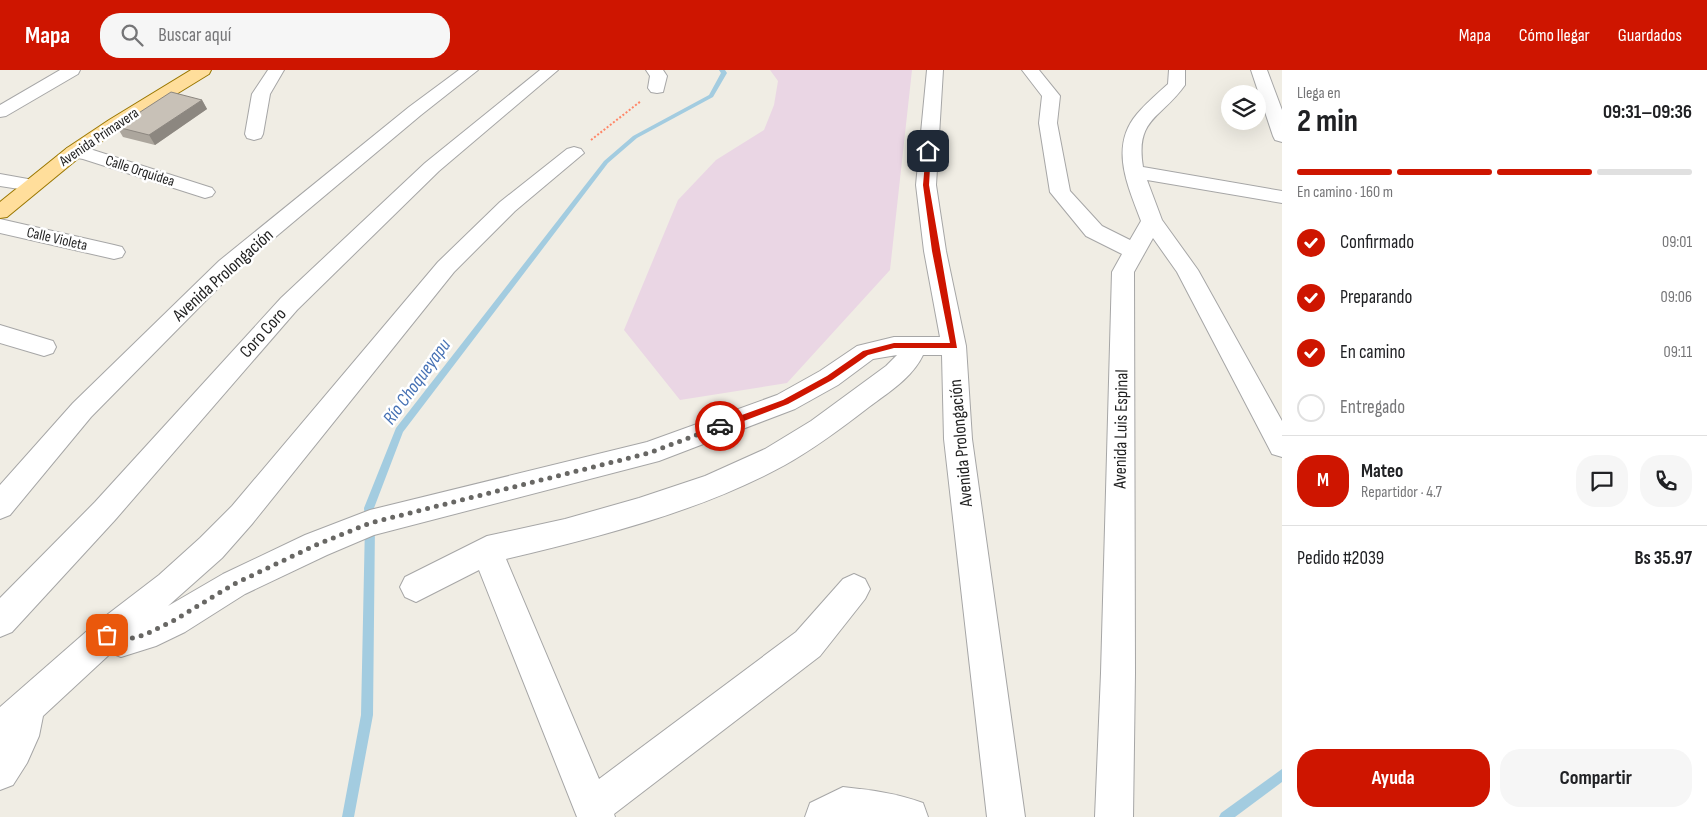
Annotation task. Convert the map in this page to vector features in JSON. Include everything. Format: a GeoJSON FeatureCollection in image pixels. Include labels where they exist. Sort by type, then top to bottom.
{"type":"FeatureCollection","features":[{"type":"Feature","properties":{"kind":"main road","name":"Avenida Primavera"},"geometry":{"type":"LineString","coordinates":[[0,212],[74,152],[115,124],[203,70]]}},
{"type":"Feature","properties":{"kind":"street"},"geometry":{"type":"LineString","coordinates":[[0,112],[72,70]]}},
{"type":"Feature","properties":{"kind":"street"},"geometry":{"type":"LineString","coordinates":[[254,134],[262,94],[276,70]]}},
{"type":"Feature","properties":{"kind":"street","name":"Avenida Prolongación"},"geometry":{"type":"LineString","coordinates":[[0,506],[82,410],[227,266],[415,111],[470,70]]}},
{"type":"Feature","properties":{"kind":"street","name":"Coro Coro"},"geometry":{"type":"LineString","coordinates":[[0,621],[105,511],[288,304],[432,167],[550,70]]}},
{"type":"Feature","properties":{"kind":"street"},"geometry":{"type":"LineString","coordinates":[[654,70],[659,76],[657,88]]}},
{"type":"Feature","properties":{"kind":"street","name":"Avenida Prolongación"},"geometry":{"type":"LineString","coordinates":[[935,70],[926,185],[954,346],[958,439],[1006,817]]}},
{"type":"Feature","properties":{"kind":"street"},"geometry":{"type":"LineString","coordinates":[[1030,70],[1051,96],[1048,123],[1060,192],[1094,230],[1135,252]]}},
{"type":"Feature","properties":{"kind":"street"},"geometry":{"type":"LineString","coordinates":[[1177,70],[1176,85],[1141,120],[1131,139],[1132,162],[1152,222],[1188,270],[1282,446]]}},
{"type":"Feature","properties":{"kind":"street"},"geometry":{"type":"LineString","coordinates":[[1258,70],[1282,136]]}},
{"type":"Feature","properties":{"kind":"street","name":"Calle Orquidea"},"geometry":{"type":"LineString","coordinates":[[74,152],[86,154],[205,192]]}},
{"type":"Feature","properties":{"kind":"street"},"geometry":{"type":"LineString","coordinates":[[0,772],[23,734],[13,721],[107,635],[170,585],[212,548],[242,515],[446,267],[525,190],[574,153]]}},
{"type":"Feature","properties":{"kind":"street"},"geometry":{"type":"LineString","coordinates":[[1135,172],[1282,197]]}},
{"type":"Feature","properties":{"kind":"street"},"geometry":{"type":"LineString","coordinates":[[0,180],[32,185]]}},
{"type":"Feature","properties":{"kind":"street","name":"Avenida Luis Espinal"},"geometry":{"type":"LineString","coordinates":[[1114,817],[1118,673],[1123,272],[1152,222]]}},
{"type":"Feature","properties":{"kind":"street","name":"Calle Violeta"},"geometry":{"type":"LineString","coordinates":[[0,226],[114,252]]}},
{"type":"Feature","properties":{"kind":"street"},"geometry":{"type":"LineString","coordinates":[[0,334],[44,347]]}},
{"type":"Feature","properties":{"kind":"street"},"geometry":{"type":"LineString","coordinates":[[107,635],[121,641],[144,635],[173,621],[234,584],[316,545],[370,523],[649,453],[786,402],[829,378],[866,352],[894,346],[954,346]]}},
{"type":"Feature","properties":{"kind":"street"},"geometry":{"type":"LineString","coordinates":[[416,587],[488,550],[565,532],[639,511],[714,485],[775,457],[821,429],[895,373],[909,358],[912,352],[911,346]]}},
{"type":"Feature","properties":{"kind":"street"},"geometry":{"type":"LineString","coordinates":[[488,550],[594,812],[808,644],[854,589]]}},
{"type":"Feature","properties":{"kind":"street"},"geometry":{"type":"LineString","coordinates":[[824,817],[843,806],[894,812],[909,817]]}},
{"type":"Feature","properties":{"kind":"path"},"geometry":{"type":"LineString","coordinates":[[574,153],[657,88]]}},
{"type":"Feature","properties":{"kind":"shaded area"},"geometry":{"type":"Polygon","coordinates":[[[770,70],[912,70],[890,270],[787,383],[680,400],[624,330],[678,200],[716,160],[764,130],[774,105],[778,81],[770,70]]]}},
{"type":"Feature","properties":{"kind":"building"},"geometry":{"type":"Polygon","coordinates":[[[171,92],[202,100],[149,135],[117,127],[171,92]]]}},
{"type":"Feature","properties":{"kind":"waterway","name":"Río Choqueyapu"},"geometry":{"type":"LineString","coordinates":[[348,817],[367,715],[369,508],[399,430],[606,162],[635,137],[711,96],[724,73],[722,70]]}},
{"type":"Feature","properties":{"kind":"waterway"},"geometry":{"type":"LineString","coordinates":[[1225,817],[1282,775]]}},
{"type":"Feature","properties":{"kind":"way so far"},"geometry":{"type":"LineString","coordinates":[[107,635],[121,641],[144,635],[173,621],[234,584],[316,545],[370,523],[649,453],[720,426]]}},
{"type":"Feature","properties":{"kind":"route"},"geometry":{"type":"LineString","coordinates":[[720,426],[786,402],[829,378],[866,352],[894,346],[954,346],[926,185],[928,151]]}}]}
